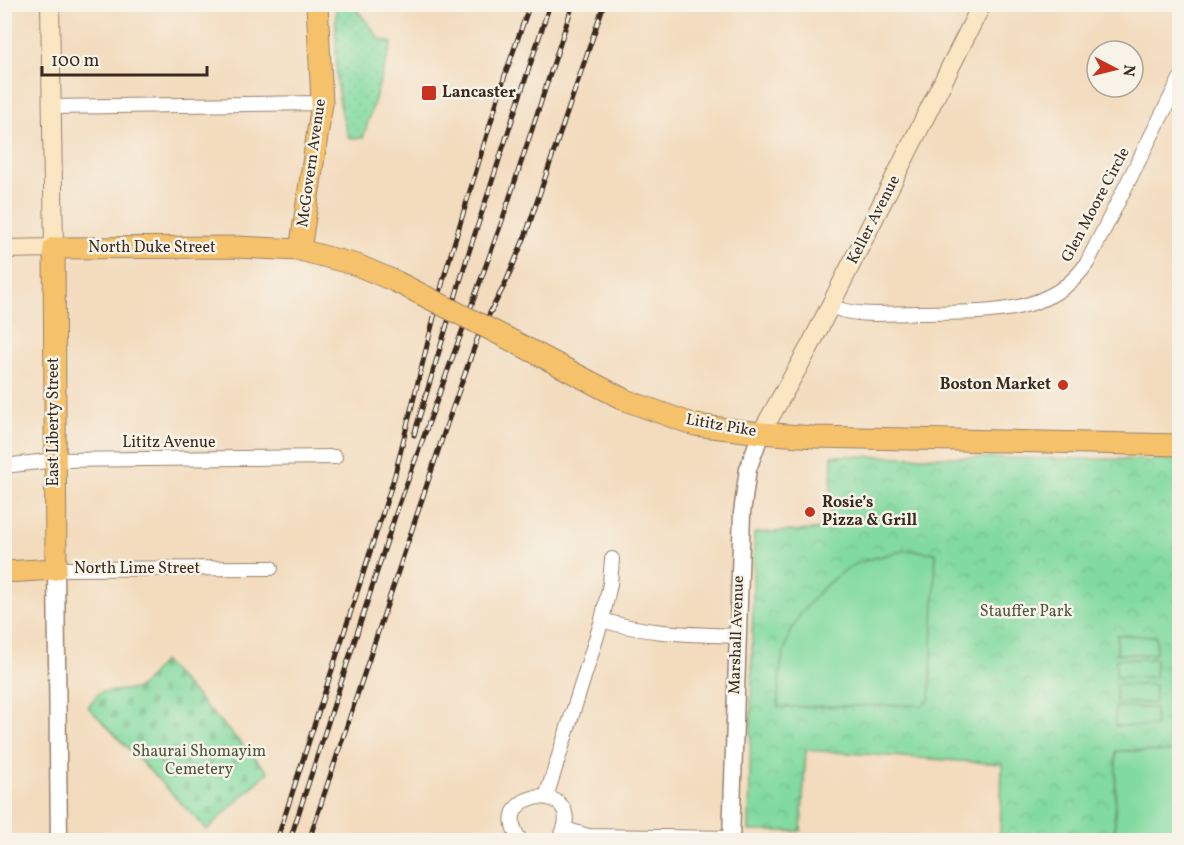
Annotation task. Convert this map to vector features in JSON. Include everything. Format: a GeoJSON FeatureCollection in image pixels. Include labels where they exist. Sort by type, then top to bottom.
{"type":"FeatureCollection","features":[{"type":"Feature","properties":{"kind":"highway","name":"McGovern Avenue"},"geometry":{"type":"LineString","coordinates":[[300,250],[322,102],[317,4]]}},
{"type":"Feature","properties":{"kind":"highway","name":"North Duke Street"},"geometry":{"type":"LineString","coordinates":[[54,248],[237,247],[300,250]]}},
{"type":"Feature","properties":{"kind":"highway","name":"East Liberty Street"},"geometry":{"type":"LineString","coordinates":[[54,248],[56,570]]}},
{"type":"Feature","properties":{"kind":"highway","name":"Lititz Pike"},"geometry":{"type":"LineString","coordinates":[[300,250],[357,265],[397,282],[625,400],[695,424],[814,437],[1179,445]]}},
{"type":"Feature","properties":{"kind":"highway","name":"North Lime Street"},"geometry":{"type":"LineString","coordinates":[[4,572],[56,570]]}},
{"type":"Feature","properties":{"kind":"main road","name":"East Liberty Street"},"geometry":{"type":"LineString","coordinates":[[50,4],[54,248]]}},
{"type":"Feature","properties":{"kind":"main road","name":"Keller Avenue"},"geometry":{"type":"LineString","coordinates":[[761,433],[830,306],[982,4]]}},
{"type":"Feature","properties":{"kind":"main road","name":"North Duke Street"},"geometry":{"type":"LineString","coordinates":[[4,249],[54,248]]}},
{"type":"Feature","properties":{"kind":"street","name":"Glen Moore Circle"},"geometry":{"type":"LineString","coordinates":[[830,306],[856,314],[992,312],[1037,302],[1074,281],[1087,263],[1179,79]]}},
{"type":"Feature","properties":{"kind":"street"},"geometry":{"type":"LineString","coordinates":[[51,107],[322,102]]}},
{"type":"Feature","properties":{"kind":"street","name":"Marshall Avenue"},"geometry":{"type":"LineString","coordinates":[[731,839],[743,490],[761,433]]}},
{"type":"Feature","properties":{"kind":"street","name":"Lititz Avenue"},"geometry":{"type":"LineString","coordinates":[[4,466],[55,460],[335,458]]}},
{"type":"Feature","properties":{"kind":"street"},"geometry":{"type":"LineString","coordinates":[[546,797],[602,620],[610,585],[612,559]]}},
{"type":"Feature","properties":{"kind":"street","name":"North Lime Street"},"geometry":{"type":"LineString","coordinates":[[56,570],[270,568]]}},
{"type":"Feature","properties":{"kind":"street","name":"East Liberty Street"},"geometry":{"type":"LineString","coordinates":[[56,570],[59,840]]}},
{"type":"Feature","properties":{"kind":"street"},"geometry":{"type":"LineString","coordinates":[[602,620],[652,632],[737,636]]}},
{"type":"Feature","properties":{"kind":"street"},"geometry":{"type":"LineString","coordinates":[[520,840],[513,824],[516,810],[527,799],[536,796],[546,797],[559,804],[564,811],[566,820],[562,835],[731,839]]}},
{"type":"Feature","properties":{"kind":"green space"},"geometry":{"type":"Polygon","coordinates":[[[336,5],[353,5],[380,39],[392,43],[363,138],[349,138],[340,105],[336,72],[336,5]]]}},
{"type":"Feature","properties":{"kind":"green space","name":"Stauffer Park"},"geometry":{"type":"Polygon","coordinates":[[[832,456],[1179,460],[1179,752],[1116,751],[1115,840],[1000,840],[1002,764],[806,750],[801,831],[749,831],[754,533],[830,529],[832,456]]]}},
{"type":"Feature","properties":{"kind":"green space"},"geometry":{"type":"Polygon","coordinates":[[[907,550],[936,553],[930,698],[924,705],[778,707],[780,672],[786,643],[799,617],[809,604],[831,581],[854,565],[907,550]]]}},
{"type":"Feature","properties":{"kind":"green space"},"geometry":{"type":"Polygon","coordinates":[[[1117,635],[1156,636],[1156,654],[1117,654],[1117,635]]]}},
{"type":"Feature","properties":{"kind":"green space"},"geometry":{"type":"Polygon","coordinates":[[[1116,659],[1156,659],[1155,677],[1116,677],[1116,659]]]}},
{"type":"Feature","properties":{"kind":"green space","name":"Shaurai Shomayim Cemetery"},"geometry":{"type":"Polygon","coordinates":[[[163,661],[268,772],[207,830],[88,707],[102,692],[137,689],[163,661]]]}},
{"type":"Feature","properties":{"kind":"green space"},"geometry":{"type":"Polygon","coordinates":[[[1116,685],[1155,685],[1155,703],[1116,703],[1116,685]]]}},
{"type":"Feature","properties":{"kind":"green space"},"geometry":{"type":"Polygon","coordinates":[[[1116,707],[1155,708],[1155,726],[1115,726],[1116,707]]]}},
{"type":"Feature","properties":{"kind":"green space"},"geometry":{"type":"Polygon","coordinates":[[[1116,751],[1179,752],[1179,840],[1115,840],[1116,751]]]}},
{"type":"Feature","properties":{"kind":"green space"},"geometry":{"type":"Polygon","coordinates":[[[1027,834],[1097,835],[1097,840],[1027,840],[1027,834]]]}},
{"type":"Feature","properties":{"kind":"railway"},"geometry":{"type":"LineString","coordinates":[[277,840],[394,478],[444,277],[505,75],[530,4]]}},
{"type":"Feature","properties":{"kind":"railway"},"geometry":{"type":"LineString","coordinates":[[414,435],[467,258],[550,4]]}},
{"type":"Feature","properties":{"kind":"railway"},"geometry":{"type":"LineString","coordinates":[[290,840],[396,513],[501,224],[573,4]]}},
{"type":"Feature","properties":{"kind":"railway"},"geometry":{"type":"LineString","coordinates":[[309,840],[447,424],[479,334],[506,282],[526,234],[604,4]]}},
{"type":"Feature","properties":{"kind":"place","name":"Lancaster"},"geometry":{"type":"Point","coordinates":[429,93]}},
{"type":"Feature","properties":{"kind":"place","name":"Boston Market"},"geometry":{"type":"Point","coordinates":[1063,385]}},
{"type":"Feature","properties":{"kind":"place","name":"Rosie’s Pizza & Grill"},"geometry":{"type":"Point","coordinates":[810,512]}}]}
